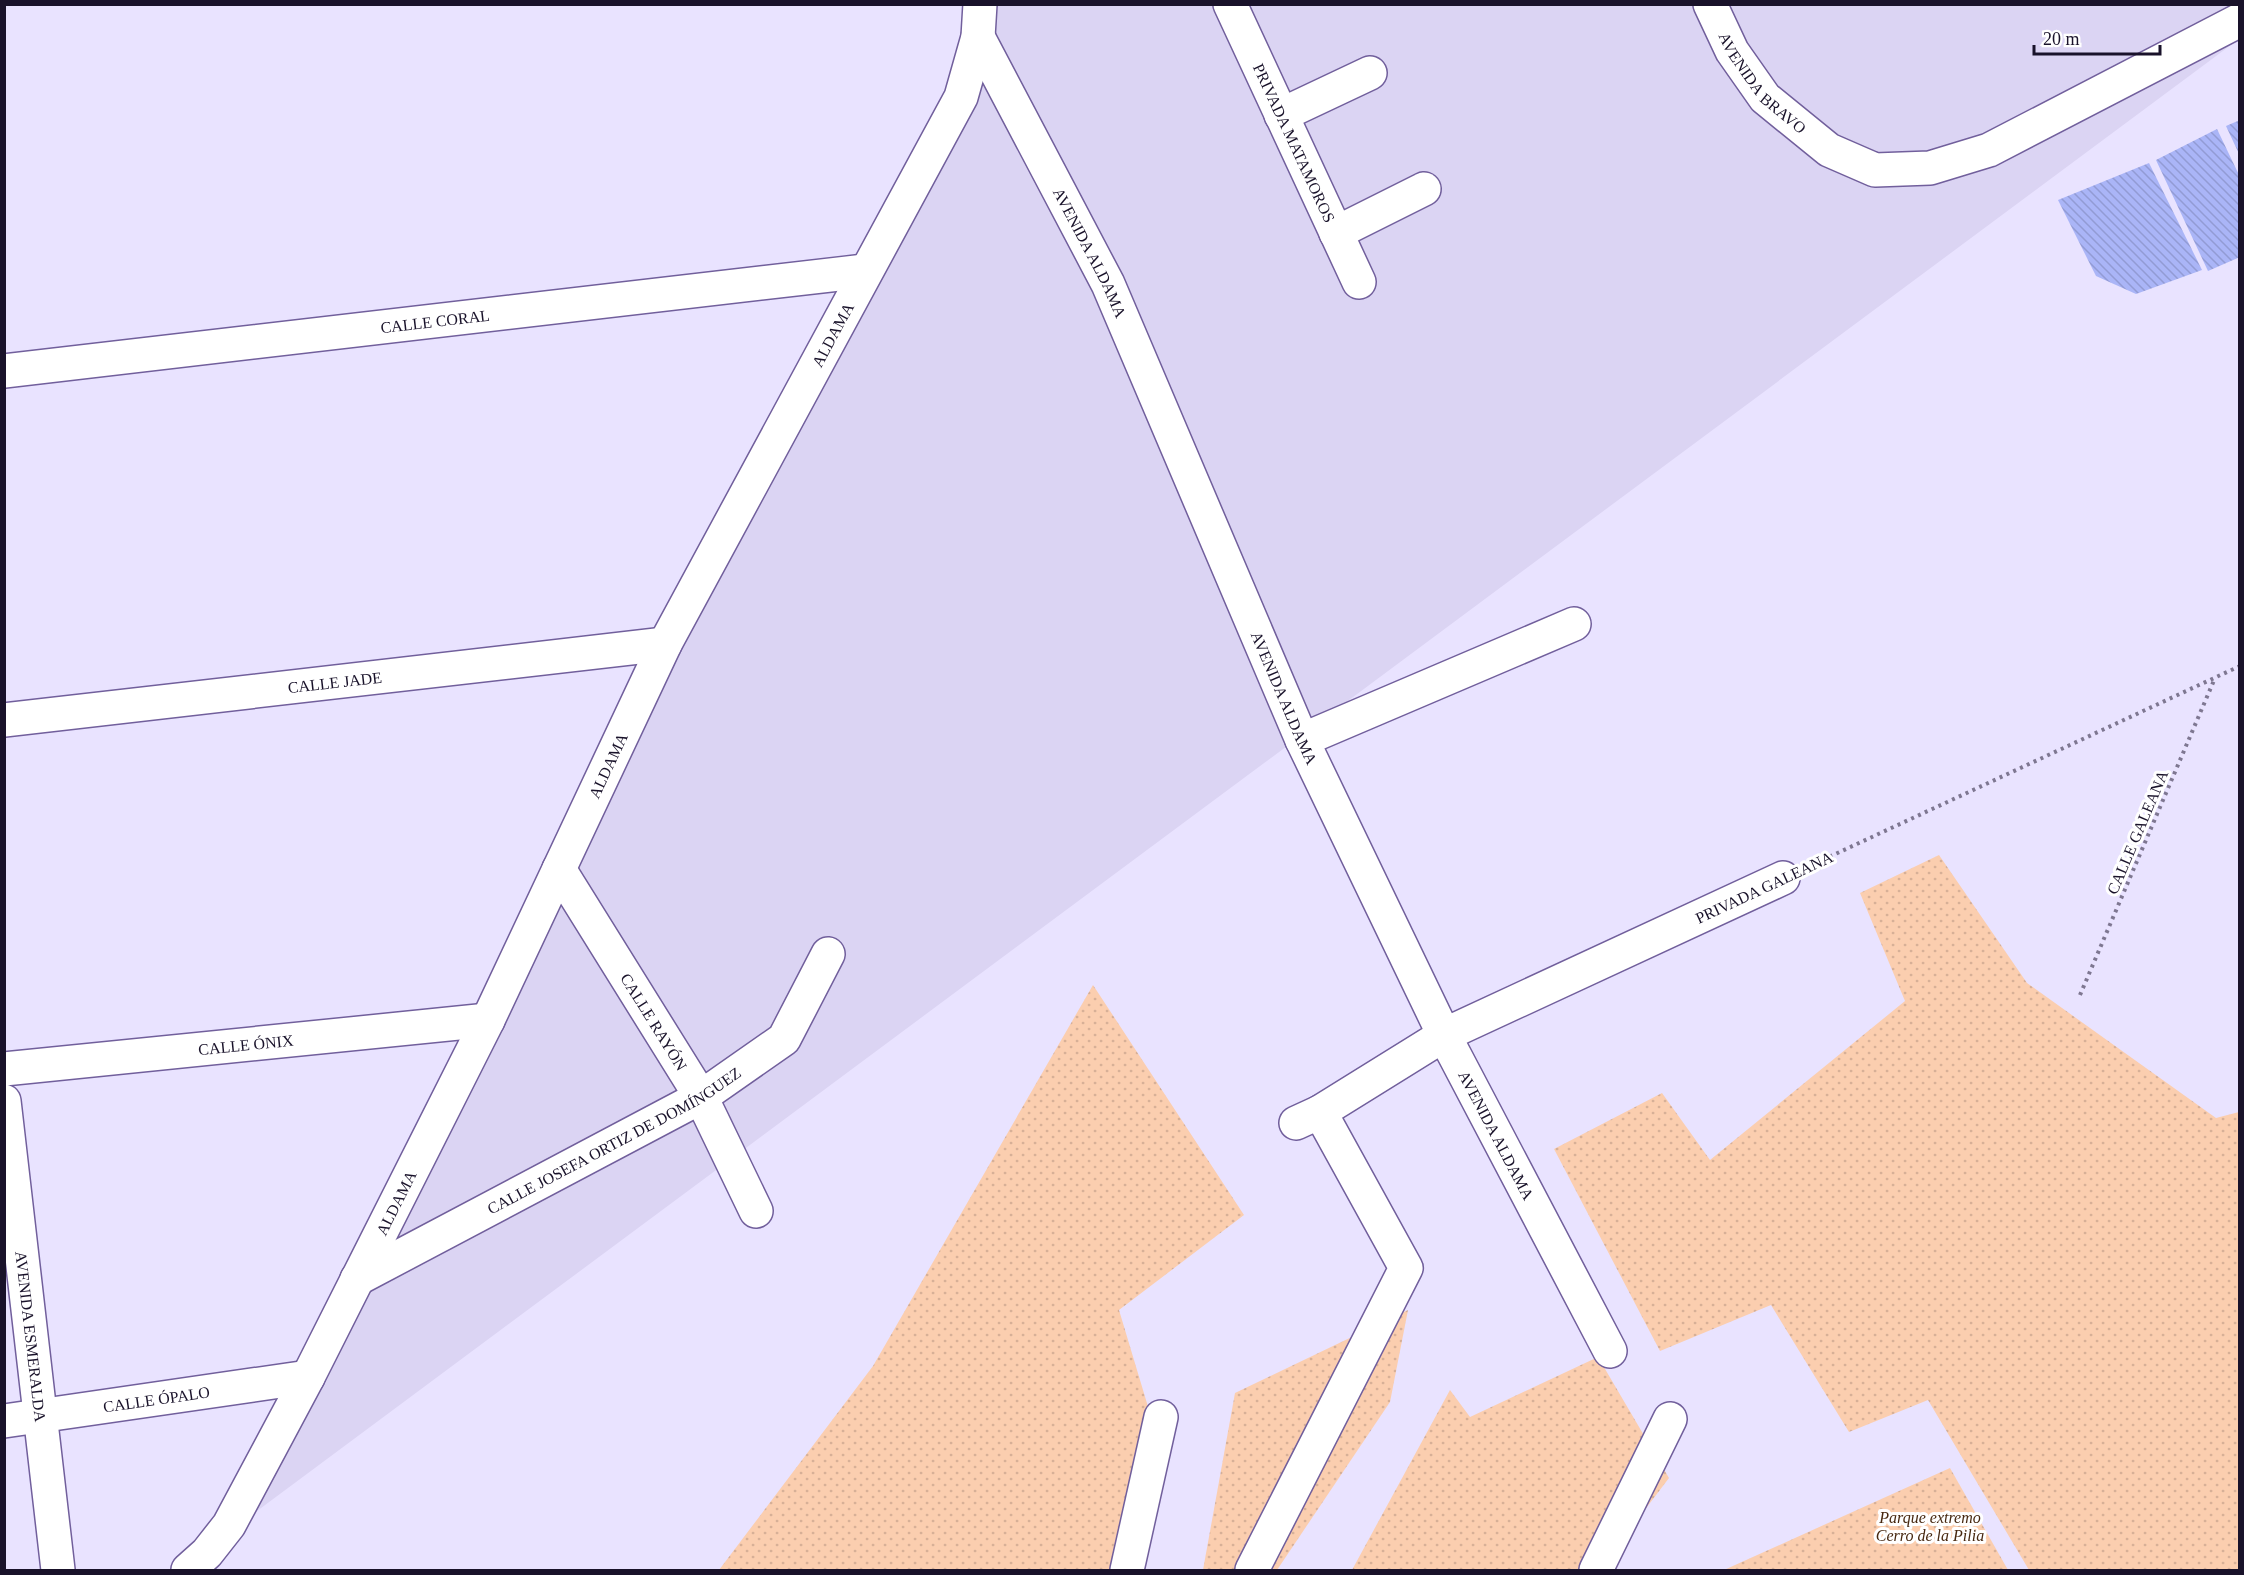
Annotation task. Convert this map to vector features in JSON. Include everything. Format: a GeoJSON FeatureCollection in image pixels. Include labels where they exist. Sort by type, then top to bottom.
{"type":"FeatureCollection","features":[{"type":"Feature","properties":{"kind":"street","name":"ALDAMA"},"geometry":{"type":"LineString","coordinates":[[188,1570],[207,1553],[229,1525],[308,1377],[488,1020],[665,644],[961,97],[978,37],[980,4]]}},
{"type":"Feature","properties":{"kind":"street","name":"PRIVADA MATAMOROS"},"geometry":{"type":"LineString","coordinates":[[1230,4],[1359,282]]}},
{"type":"Feature","properties":{"kind":"street","name":"AVENIDA BRAVO"},"geometry":{"type":"LineString","coordinates":[[1710,4],[1732,51],[1765,98],[1829,150],[1875,170],[1930,168],[1989,150],[2240,20]]}},
{"type":"Feature","properties":{"kind":"street","name":"AVENIDA ALDAMA"},"geometry":{"type":"LineString","coordinates":[[978,37],[1108,284],[1302,740],[1444,1035],[1610,1351]]}},
{"type":"Feature","properties":{"kind":"street"},"geometry":{"type":"LineString","coordinates":[[1281,115],[1370,73]]}},
{"type":"Feature","properties":{"kind":"street"},"geometry":{"type":"LineString","coordinates":[[1336,233],[1424,189]]}},
{"type":"Feature","properties":{"kind":"street","name":"CALLE CORAL"},"geometry":{"type":"LineString","coordinates":[[4,370],[865,271]]}},
{"type":"Feature","properties":{"kind":"street"},"geometry":{"type":"LineString","coordinates":[[1302,740],[1574,624]]}},
{"type":"Feature","properties":{"kind":"street","name":"CALLE JADE"},"geometry":{"type":"LineString","coordinates":[[4,720],[665,644]]}},
{"type":"Feature","properties":{"kind":"street","name":"CALLE RAYÓN"},"geometry":{"type":"LineString","coordinates":[[559,869],[701,1097],[756,1211]]}},
{"type":"Feature","properties":{"kind":"street","name":"PRIVADA GALEANA"},"geometry":{"type":"LineString","coordinates":[[1252,1570],[1406,1268],[1308,1117],[1444,1035],[1783,878]]}},
{"type":"Feature","properties":{"kind":"street","name":"CALLE JOSEFA ORTIZ DE DOMÍNGUEZ"},"geometry":{"type":"LineString","coordinates":[[357,1279],[701,1097],[784,1039],[828,954]]}},
{"type":"Feature","properties":{"kind":"street","name":"CALLE ÓNIX"},"geometry":{"type":"LineString","coordinates":[[4,1069],[488,1020]]}},
{"type":"Feature","properties":{"kind":"street","name":"AVENIDA ESMERALDA"},"geometry":{"type":"LineString","coordinates":[[4,1101],[58,1570]]}},
{"type":"Feature","properties":{"kind":"street","name":"CALLE ÓPALO"},"geometry":{"type":"LineString","coordinates":[[4,1421],[308,1377]]}},
{"type":"Feature","properties":{"kind":"street"},"geometry":{"type":"LineString","coordinates":[[1127,1570],[1161,1418]]}},
{"type":"Feature","properties":{"kind":"street"},"geometry":{"type":"LineString","coordinates":[[1596,1570],[1670,1419]]}},
{"type":"Feature","properties":{"kind":"path","name":"PRIVADA GALEANA"},"geometry":{"type":"LineString","coordinates":[[1783,878],[2240,666]]}},
{"type":"Feature","properties":{"kind":"path","name":"CALLE GALEANA"},"geometry":{"type":"LineString","coordinates":[[2080,995],[2215,678]]}},
{"type":"Feature","properties":{"kind":"shaded area"},"geometry":{"type":"Polygon","coordinates":[[[975,5],[2239,5],[2239,39],[195,1557],[959,82],[975,5]]]}},
{"type":"Feature","properties":{"kind":"green space"},"geometry":{"type":"Polygon","coordinates":[[[1939,855],[2027,983],[2216,1118],[2239,1112],[2239,1570],[2029,1570],[1928,1400],[1849,1432],[1771,1305],[1660,1351],[1554,1149],[1662,1093],[1710,1160],[1905,1001],[1860,893],[1939,855]]]}},
{"type":"Feature","properties":{"kind":"green space"},"geometry":{"type":"Polygon","coordinates":[[[1093,985],[1244,1215],[1119,1310],[1152,1420],[1122,1570],[719,1570],[873,1366],[1093,985]]]}},
{"type":"Feature","properties":{"kind":"green space"},"geometry":{"type":"Polygon","coordinates":[[[1408,1310],[1390,1402],[1277,1570],[1203,1570],[1235,1393],[1408,1310]]]}},
{"type":"Feature","properties":{"kind":"green space"},"geometry":{"type":"Polygon","coordinates":[[[1598,1357],[1669,1478],[1599,1570],[1352,1570],[1450,1390],[1470,1417],[1598,1357]]]}},
{"type":"Feature","properties":{"kind":"green space","name":"Parque extremo Cerro de la Pilia"},"geometry":{"type":"Polygon","coordinates":[[[1950,1468],[2008,1570],[1724,1570],[1950,1468]]]}},
{"type":"Feature","properties":{"kind":"building"},"geometry":{"type":"Polygon","coordinates":[[[2240,120],[2240,156],[2226,126],[2240,120]]]}},
{"type":"Feature","properties":{"kind":"building"},"geometry":{"type":"Polygon","coordinates":[[[2217,129],[2240,177],[2240,257],[2208,271],[2156,160],[2217,129]]]}},
{"type":"Feature","properties":{"kind":"building"},"geometry":{"type":"Polygon","coordinates":[[[2149,163],[2202,270],[2136,294],[2096,276],[2058,200],[2149,163]]]}}]}
